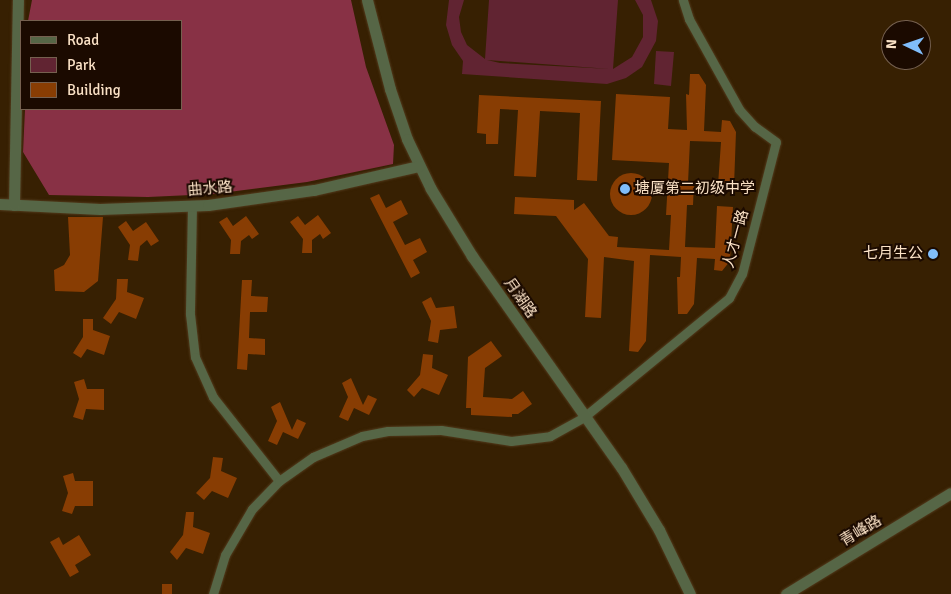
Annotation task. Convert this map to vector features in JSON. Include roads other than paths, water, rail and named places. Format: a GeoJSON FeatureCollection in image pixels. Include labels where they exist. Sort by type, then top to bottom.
{"type":"FeatureCollection","features":[{"type":"Feature","properties":{"kind":"street"},"geometry":{"type":"LineString","coordinates":[[14,205],[18,0]]}},
{"type":"Feature","properties":{"kind":"street","name":"月湖路"},"geometry":{"type":"LineString","coordinates":[[367,0],[390,89],[419,166],[472,256],[644,504],[690,594]]}},
{"type":"Feature","properties":{"kind":"street","name":"人才一路"},"geometry":{"type":"LineString","coordinates":[[584,417],[729,298],[742,274],[776,142],[755,127],[739,109],[689,19],[683,0]]}},
{"type":"Feature","properties":{"kind":"street","name":"曲水路"},"geometry":{"type":"LineString","coordinates":[[0,204],[100,209],[192,206],[314,190],[419,166]]}},
{"type":"Feature","properties":{"kind":"street"},"geometry":{"type":"LineString","coordinates":[[192,206],[190,314],[195,357],[213,397],[279,481]]}},
{"type":"Feature","properties":{"kind":"street"},"geometry":{"type":"LineString","coordinates":[[213,594],[225,555],[237,531],[252,509],[279,481],[313,457],[362,436],[388,431],[440,430],[530,441],[550,436],[584,417]]}},
{"type":"Feature","properties":{"kind":"street","name":"青峰路"},"geometry":{"type":"LineString","coordinates":[[786,594],[951,493]]}},
{"type":"Feature","properties":{"kind":"place","name":"塘厦第二初级中学"},"geometry":{"type":"Point","coordinates":[625,189]}},
{"type":"Feature","properties":{"kind":"place","name":"七月生公"},"geometry":{"type":"Point","coordinates":[933,254]}}]}
